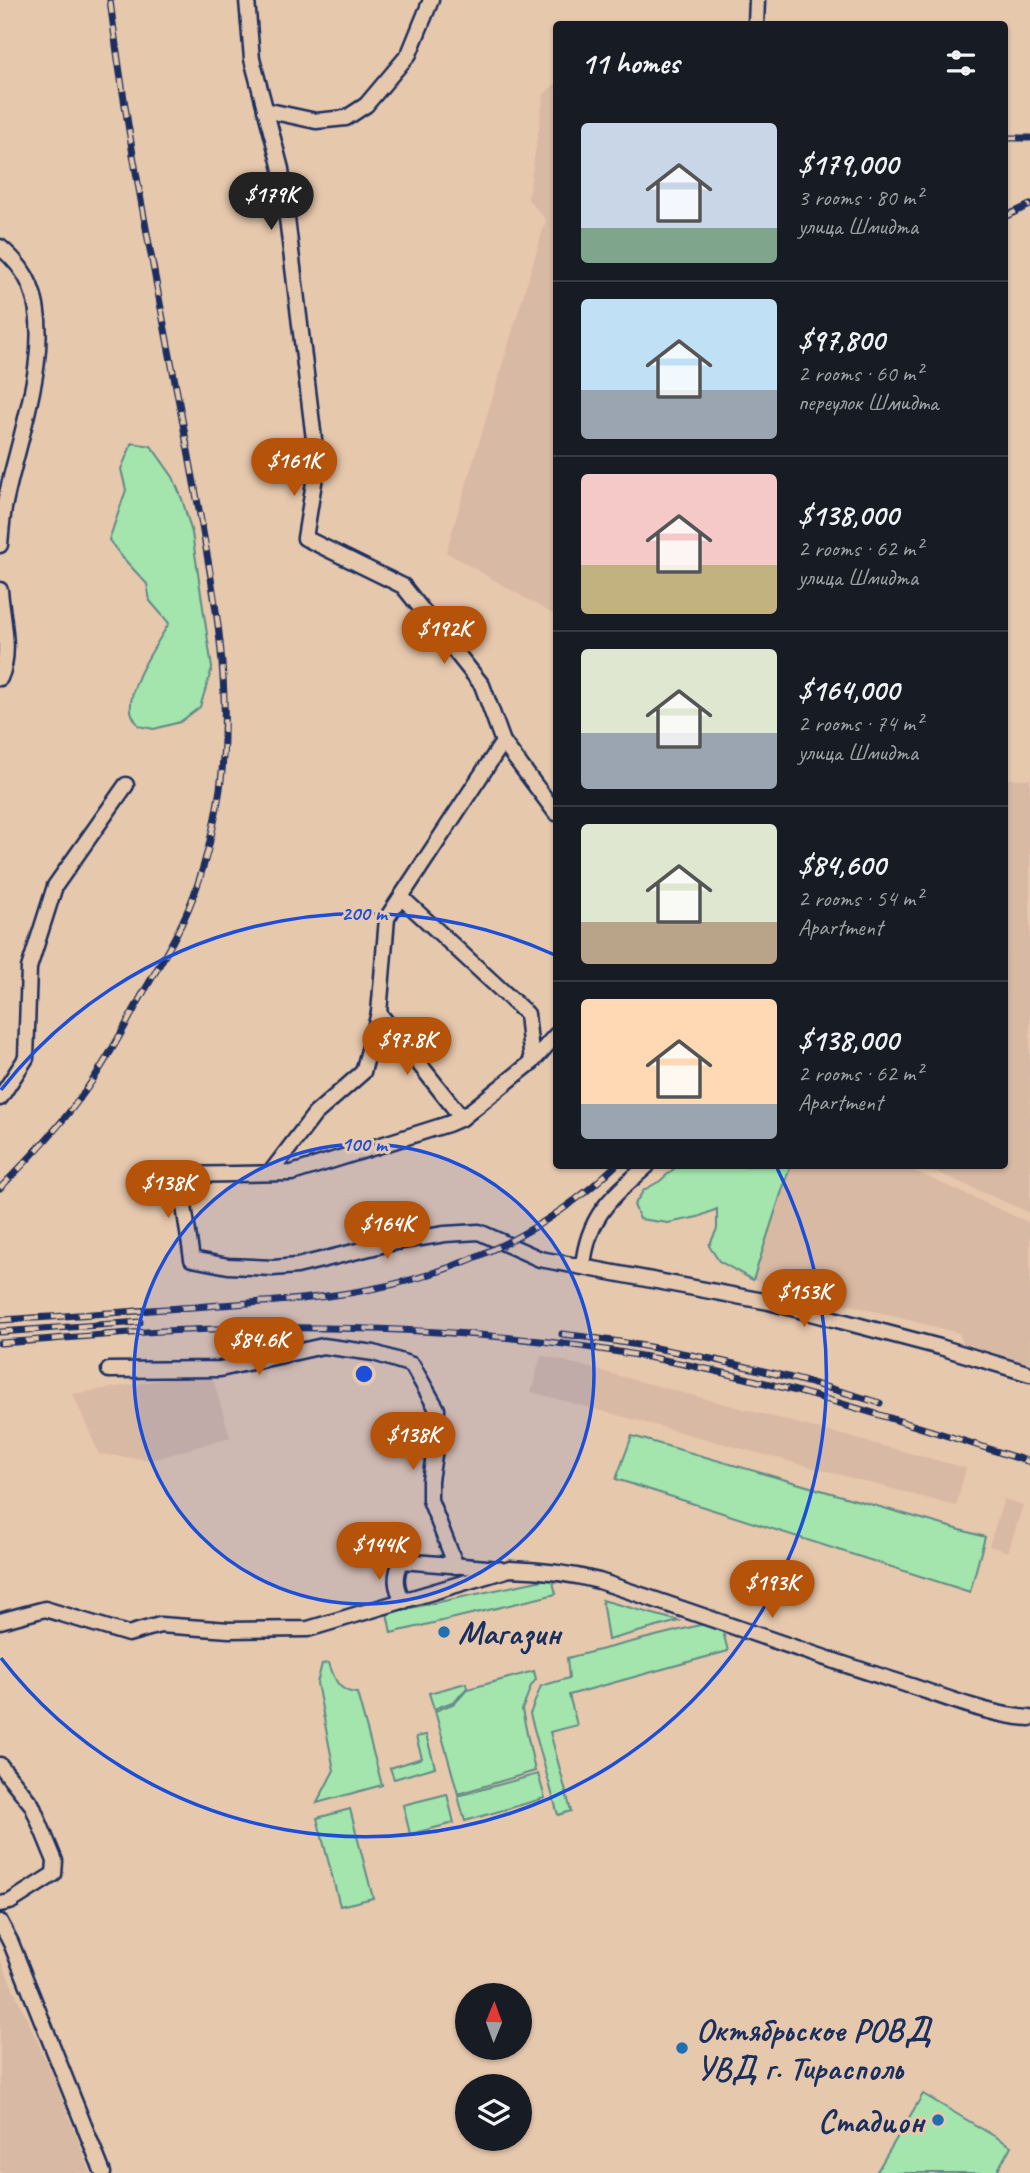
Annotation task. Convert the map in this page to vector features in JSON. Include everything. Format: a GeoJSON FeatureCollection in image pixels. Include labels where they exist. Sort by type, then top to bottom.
{"type":"FeatureCollection","features":[{"type":"Feature","properties":{"kind":"street"},"geometry":{"type":"LineString","coordinates":[[247,0],[252,59],[281,169],[317,464],[305,538],[403,586],[482,685],[503,741],[553,809]]}},
{"type":"Feature","properties":{"kind":"street"},"geometry":{"type":"LineString","coordinates":[[265,110],[316,121],[346,118],[366,105],[409,54],[430,0]]}},
{"type":"Feature","properties":{"kind":"street"},"geometry":{"type":"LineString","coordinates":[[757,0],[757,21]]}},
{"type":"Feature","properties":{"kind":"street"},"geometry":{"type":"LineString","coordinates":[[0,247],[18,265],[30,284],[36,304],[38,333],[34,383],[4,509],[0,545]]}},
{"type":"Feature","properties":{"kind":"street"},"geometry":{"type":"LineString","coordinates":[[0,590],[5,641],[5,660],[0,678]]}},
{"type":"Feature","properties":{"kind":"street"},"geometry":{"type":"LineString","coordinates":[[271,1172],[314,1114],[363,1072],[379,1013],[387,918],[503,741]]}},
{"type":"Feature","properties":{"kind":"street"},"geometry":{"type":"LineString","coordinates":[[0,1098],[26,1058],[29,968],[55,886],[126,785]]}},
{"type":"Feature","properties":{"kind":"street"},"geometry":{"type":"LineString","coordinates":[[402,898],[527,1014],[533,1062]]}},
{"type":"Feature","properties":{"kind":"street"},"geometry":{"type":"LineString","coordinates":[[379,1013],[462,1118]]}},
{"type":"Feature","properties":{"kind":"street"},"geometry":{"type":"LineString","coordinates":[[553,1038],[533,1062],[462,1118],[292,1173],[177,1175],[192,1259],[228,1266],[297,1266],[390,1243],[445,1234],[479,1232],[540,1259],[769,1302],[1030,1374]]}},
{"type":"Feature","properties":{"kind":"street"},"geometry":{"type":"LineString","coordinates":[[583,1266],[587,1238],[597,1218],[618,1191],[644,1169]]}},
{"type":"Feature","properties":{"kind":"street"},"geometry":{"type":"LineString","coordinates":[[109,1370],[220,1369],[323,1346],[374,1353],[412,1365],[438,1409],[430,1500],[456,1566]]}},
{"type":"Feature","properties":{"kind":"street"},"geometry":{"type":"LineString","coordinates":[[404,1601],[396,1581],[402,1561],[573,1574],[599,1580],[972,1705],[1030,1718]]}},
{"type":"Feature","properties":{"kind":"street"},"geometry":{"type":"LineString","coordinates":[[0,1621],[46,1609],[128,1634],[160,1625],[229,1630],[308,1629],[510,1569]]}},
{"type":"Feature","properties":{"kind":"street"},"geometry":{"type":"LineString","coordinates":[[0,1765],[32,1805],[55,1861],[54,1874],[10,1902],[0,1904]]}},
{"type":"Feature","properties":{"kind":"street"},"geometry":{"type":"LineString","coordinates":[[0,1922],[11,1943],[103,2173]]}},
{"type":"Feature","properties":{"kind":"shaded area"},"geometry":{"type":"Polygon","coordinates":[[[553,86],[553,614],[446,552],[546,220],[528,199],[544,94],[553,86]]]}},
{"type":"Feature","properties":{"kind":"shaded area"},"geometry":{"type":"Polygon","coordinates":[[[1008,779],[1030,779],[1030,1213],[930,1169],[1008,1169],[1008,779]]]}},
{"type":"Feature","properties":{"kind":"shaded area"},"geometry":{"type":"Polygon","coordinates":[[[789,1169],[910,1169],[1030,1223],[1030,1370],[967,1353],[959,1333],[753,1280],[789,1169]]]}},
{"type":"Feature","properties":{"kind":"shaded area"},"geometry":{"type":"Polygon","coordinates":[[[541,1355],[966,1468],[956,1506],[531,1392],[541,1355]]]}},
{"type":"Feature","properties":{"kind":"shaded area"},"geometry":{"type":"Polygon","coordinates":[[[211,1372],[230,1437],[152,1460],[99,1454],[73,1394],[211,1372]]]}},
{"type":"Feature","properties":{"kind":"shaded area"},"geometry":{"type":"Polygon","coordinates":[[[1004,1499],[1023,1505],[1008,1552],[989,1546],[1004,1499]]]}},
{"type":"Feature","properties":{"kind":"shaded area"},"geometry":{"type":"Polygon","coordinates":[[[0,1959],[53,2076],[91,2173],[0,2173],[0,1959]]]}},
{"type":"Feature","properties":{"kind":"green space"},"geometry":{"type":"Polygon","coordinates":[[[132,443],[151,446],[173,477],[182,499],[192,533],[212,668],[200,707],[180,722],[154,729],[139,726],[132,713],[131,700],[138,677],[169,623],[150,601],[147,584],[109,540],[126,490],[121,469],[132,443]]]}},
{"type":"Feature","properties":{"kind":"green space"},"geometry":{"type":"Polygon","coordinates":[[[674,1169],[789,1169],[753,1280],[719,1261],[709,1246],[717,1229],[717,1209],[698,1217],[668,1223],[640,1219],[634,1205],[644,1190],[674,1169]]]}},
{"type":"Feature","properties":{"kind":"green space"},"geometry":{"type":"Polygon","coordinates":[[[632,1436],[985,1537],[970,1592],[616,1479],[632,1436]]]}},
{"type":"Feature","properties":{"kind":"green space"},"geometry":{"type":"Polygon","coordinates":[[[552,1578],[556,1594],[391,1633],[387,1613],[552,1578]]]}},
{"type":"Feature","properties":{"kind":"green space"},"geometry":{"type":"Polygon","coordinates":[[[602,1600],[679,1621],[608,1640],[602,1600]]]}},
{"type":"Feature","properties":{"kind":"green space"},"geometry":{"type":"Polygon","coordinates":[[[720,1620],[728,1651],[569,1695],[577,1725],[550,1732],[571,1811],[558,1815],[530,1714],[541,1686],[569,1678],[567,1658],[720,1620]]]}},
{"type":"Feature","properties":{"kind":"green space"},"geometry":{"type":"Polygon","coordinates":[[[329,1663],[341,1687],[357,1693],[382,1785],[317,1803],[334,1770],[317,1683],[322,1664],[329,1663]]]}},
{"type":"Feature","properties":{"kind":"green space"},"geometry":{"type":"Polygon","coordinates":[[[534,1671],[536,1679],[522,1710],[535,1771],[458,1794],[435,1711],[455,1703],[468,1689],[534,1671]]]}},
{"type":"Feature","properties":{"kind":"green space"},"geometry":{"type":"Polygon","coordinates":[[[466,1683],[467,1688],[455,1701],[434,1709],[429,1693],[466,1683]]]}},
{"type":"Feature","properties":{"kind":"green space"},"geometry":{"type":"Polygon","coordinates":[[[426,1735],[435,1767],[394,1779],[390,1768],[422,1758],[416,1737],[426,1735]]]}},
{"type":"Feature","properties":{"kind":"green space"},"geometry":{"type":"Polygon","coordinates":[[[538,1774],[545,1798],[465,1821],[458,1796],[538,1774]]]}},
{"type":"Feature","properties":{"kind":"green space"},"geometry":{"type":"Polygon","coordinates":[[[447,1794],[454,1823],[410,1834],[403,1805],[447,1794]]]}},
{"type":"Feature","properties":{"kind":"green space"},"geometry":{"type":"Polygon","coordinates":[[[350,1809],[373,1898],[340,1906],[317,1818],[350,1809]]]}},
{"type":"Feature","properties":{"kind":"green space","name":"Стадион"},"geometry":{"type":"Polygon","coordinates":[[[923,2094],[1011,2146],[996,2173],[876,2173],[923,2094]]]}},
{"type":"Feature","properties":{"kind":"railway"},"geometry":{"type":"LineString","coordinates":[[0,1188],[52,1134],[89,1086],[168,950],[189,907],[201,874],[220,789],[224,747],[222,663],[212,580],[136,172],[110,0]]}},
{"type":"Feature","properties":{"kind":"railway"},"geometry":{"type":"LineString","coordinates":[[1008,138],[1030,138]]}},
{"type":"Feature","properties":{"kind":"railway"},"geometry":{"type":"LineString","coordinates":[[1008,215],[1030,205]]}},
{"type":"Feature","properties":{"kind":"railway"},"geometry":{"type":"LineString","coordinates":[[0,1320],[307,1298],[400,1283],[467,1261],[500,1246],[561,1210],[612,1169]]}},
{"type":"Feature","properties":{"kind":"railway"},"geometry":{"type":"LineString","coordinates":[[0,1332],[140,1322]]}},
{"type":"Feature","properties":{"kind":"railway"},"geometry":{"type":"LineString","coordinates":[[0,1343],[163,1331],[287,1328],[412,1330],[536,1340],[658,1359],[752,1380],[846,1405],[1030,1462]]}},
{"type":"Feature","properties":{"kind":"railway"},"geometry":{"type":"LineString","coordinates":[[562,1334],[722,1361],[880,1403]]}},
{"type":"Feature","properties":{"kind":"place","name":"Магазин"},"geometry":{"type":"Point","coordinates":[444,1632]}},
{"type":"Feature","properties":{"kind":"place","name":"Октябрьское РОВД УВД г. Тирасполь"},"geometry":{"type":"Point","coordinates":[682,2048]}},
{"type":"Feature","properties":{"kind":"place","name":"Стадион"},"geometry":{"type":"Point","coordinates":[938,2120]}}]}
